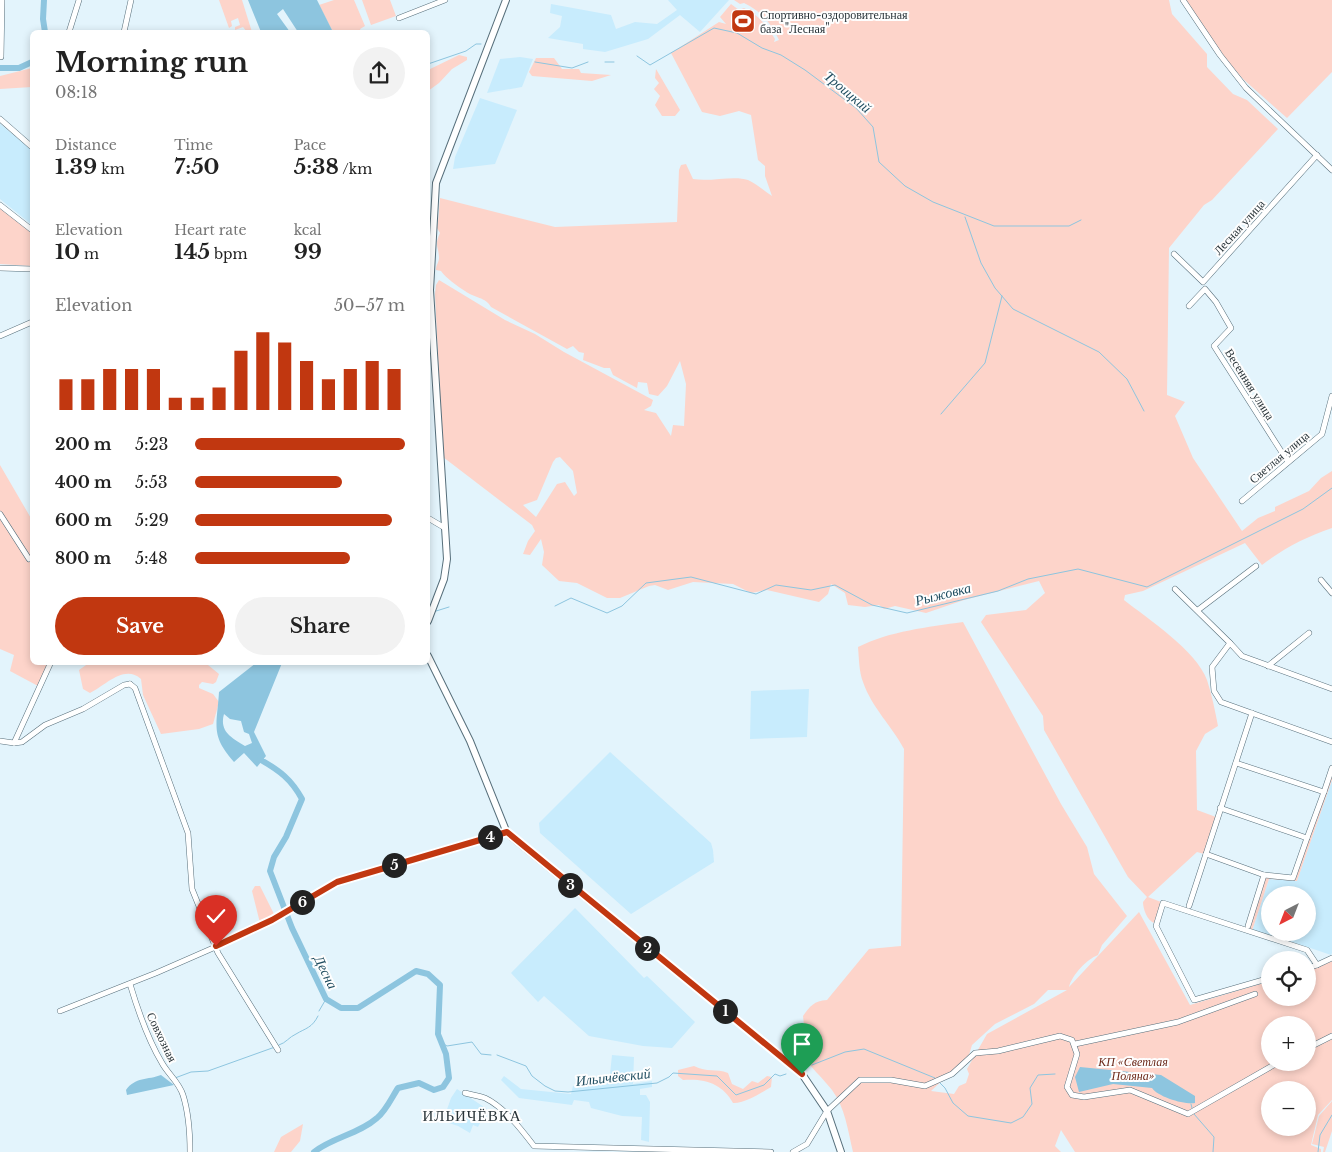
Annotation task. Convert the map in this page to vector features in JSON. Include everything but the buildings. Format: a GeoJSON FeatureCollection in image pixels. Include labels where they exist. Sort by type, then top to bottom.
{"type":"FeatureCollection","features":[{"type":"Feature","properties":{"kind":"main road"},"geometry":{"type":"LineString","coordinates":[[430,616],[444,579],[447,559],[430,290],[432,200],[436,182],[506,0]]}},
{"type":"Feature","properties":{"kind":"main road"},"geometry":{"type":"LineString","coordinates":[[430,660],[470,741],[507,832],[789,1062],[813,1088],[827,1111],[836,1132],[841,1152]]}},
{"type":"Feature","properties":{"kind":"street"},"geometry":{"type":"LineString","coordinates":[[1,57],[2,0]]}},
{"type":"Feature","properties":{"kind":"street"},"geometry":{"type":"LineString","coordinates":[[70,30],[79,0]]}},
{"type":"Feature","properties":{"kind":"street"},"geometry":{"type":"LineString","coordinates":[[124,30],[131,0]]}},
{"type":"Feature","properties":{"kind":"street"},"geometry":{"type":"LineString","coordinates":[[399,18],[445,0]]}},
{"type":"Feature","properties":{"kind":"street"},"geometry":{"type":"LineString","coordinates":[[1183,0],[1220,55],[1246,88],[1332,170]]}},
{"type":"Feature","properties":{"kind":"street"},"geometry":{"type":"LineString","coordinates":[[0,119],[30,145]]}},
{"type":"Feature","properties":{"kind":"street","name":"Лесная улица"},"geometry":{"type":"LineString","coordinates":[[1174,254],[1203,282],[1317,155]]}},
{"type":"Feature","properties":{"kind":"street"},"geometry":{"type":"LineString","coordinates":[[0,205],[30,228]]}},
{"type":"Feature","properties":{"kind":"street"},"geometry":{"type":"LineString","coordinates":[[0,268],[30,269]]}},
{"type":"Feature","properties":{"kind":"street","name":"Весенняя улица"},"geometry":{"type":"LineString","coordinates":[[1189,306],[1205,289],[1216,302],[1231,328],[1214,346],[1288,462]]}},
{"type":"Feature","properties":{"kind":"street"},"geometry":{"type":"LineString","coordinates":[[0,336],[30,323]]}},
{"type":"Feature","properties":{"kind":"street","name":"Светлая улица"},"geometry":{"type":"LineString","coordinates":[[1242,501],[1322,434],[1332,396]]}},
{"type":"Feature","properties":{"kind":"street"},"geometry":{"type":"LineString","coordinates":[[0,514],[28,559]]}},
{"type":"Feature","properties":{"kind":"street"},"geometry":{"type":"LineString","coordinates":[[430,519],[445,528]]}},
{"type":"Feature","properties":{"kind":"street"},"geometry":{"type":"LineString","coordinates":[[1198,610],[1256,566]]}},
{"type":"Feature","properties":{"kind":"street"},"geometry":{"type":"LineString","coordinates":[[1321,580],[1332,593]]}},
{"type":"Feature","properties":{"kind":"street"},"geometry":{"type":"LineString","coordinates":[[1175,589],[1242,656],[1332,689]]}},
{"type":"Feature","properties":{"kind":"street"},"geometry":{"type":"LineString","coordinates":[[1268,666],[1309,633]]}},
{"type":"Feature","properties":{"kind":"street"},"geometry":{"type":"LineString","coordinates":[[1230,643],[1212,667],[1214,691],[1221,702],[1332,742]]}},
{"type":"Feature","properties":{"kind":"street"},"geometry":{"type":"LineString","coordinates":[[14,744],[50,665]]}},
{"type":"Feature","properties":{"kind":"street"},"geometry":{"type":"LineString","coordinates":[[130,684],[132,677]]}},
{"type":"Feature","properties":{"kind":"street"},"geometry":{"type":"LineString","coordinates":[[0,741],[14,744],[25,740],[53,721],[83,709],[124,685],[130,684],[135,688],[188,833],[192,889],[218,953],[278,1050]]}},
{"type":"Feature","properties":{"kind":"street"},"geometry":{"type":"LineString","coordinates":[[1189,906],[1252,713]]}},
{"type":"Feature","properties":{"kind":"street"},"geometry":{"type":"LineString","coordinates":[[1236,763],[1324,792]]}},
{"type":"Feature","properties":{"kind":"street"},"geometry":{"type":"LineString","coordinates":[[1206,854],[1264,875],[1293,878],[1332,768]]}},
{"type":"Feature","properties":{"kind":"street"},"geometry":{"type":"LineString","coordinates":[[1220,808],[1307,838]]}},
{"type":"Feature","properties":{"kind":"street"},"geometry":{"type":"LineString","coordinates":[[60,1011],[130,984],[272,920],[337,882],[507,832]]}},
{"type":"Feature","properties":{"kind":"street"},"geometry":{"type":"LineString","coordinates":[[1248,926],[1264,875]]}},
{"type":"Feature","properties":{"kind":"street"},"geometry":{"type":"LineString","coordinates":[[1261,981],[1194,1000],[1156,926],[1163,904],[1308,951]]}},
{"type":"Feature","properties":{"kind":"street"},"geometry":{"type":"LineString","coordinates":[[1317,965],[1332,958]]}},
{"type":"Feature","properties":{"kind":"street","name":"Совхозная"},"geometry":{"type":"LineString","coordinates":[[130,984],[144,1027],[162,1064],[180,1086],[183,1094],[190,1126],[190,1152]]}},
{"type":"Feature","properties":{"kind":"street"},"geometry":{"type":"LineString","coordinates":[[792,1152],[807,1144],[827,1111],[860,1080],[892,1080],[925,1086],[952,1074],[975,1053],[998,1051],[1060,1036],[1075,1044],[1178,1022],[1255,994]]}},
{"type":"Feature","properties":{"kind":"street"},"geometry":{"type":"LineString","coordinates":[[1316,1044],[1332,1036]]}},
{"type":"Feature","properties":{"kind":"street"},"geometry":{"type":"LineString","coordinates":[[1075,1044],[1077,1054],[1067,1087],[1072,1096],[1084,1097],[1130,1090],[1188,1114],[1263,1071]]}},
{"type":"Feature","properties":{"kind":"street"},"geometry":{"type":"LineString","coordinates":[[465,1093],[485,1098],[514,1122],[534,1146],[771,1152]]}},
{"type":"Feature","properties":{"kind":"shaded area"},"geometry":{"type":"Polygon","coordinates":[[[248,0],[317,0],[332,30],[297,30],[283,9],[277,14],[289,30],[260,30],[248,0]]]}},
{"type":"Feature","properties":{"kind":"shaded area"},"geometry":{"type":"Polygon","coordinates":[[[668,0],[729,0],[700,32],[680,15],[648,39],[605,52],[583,49],[583,44],[548,38],[560,27],[562,16],[550,13],[551,4],[611,15],[616,29],[635,22],[657,24],[677,10],[668,0]]]}},
{"type":"Feature","properties":{"kind":"shaded area"},"geometry":{"type":"Polygon","coordinates":[[[520,57],[533,59],[522,87],[487,93],[500,59],[520,57]]]}},
{"type":"Feature","properties":{"kind":"shaded area"},"geometry":{"type":"Polygon","coordinates":[[[480,98],[517,110],[495,164],[453,169],[455,157],[480,98]]]}},
{"type":"Feature","properties":{"kind":"shaded area"},"geometry":{"type":"Polygon","coordinates":[[[0,124],[30,148],[30,223],[0,199],[0,124]]]}},
{"type":"Feature","properties":{"kind":"shaded area"},"geometry":{"type":"Polygon","coordinates":[[[253,665],[281,665],[254,732],[266,756],[257,767],[244,753],[234,762],[226,753],[218,737],[219,692],[253,665]],[[224,714],[223,725],[228,734],[245,746],[252,743],[249,734],[244,732],[241,721],[230,719],[224,714]]]}},
{"type":"Feature","properties":{"kind":"shaded area"},"geometry":{"type":"Polygon","coordinates":[[[809,689],[807,737],[750,739],[751,691],[809,689]]]}},
{"type":"Feature","properties":{"kind":"shaded area"},"geometry":{"type":"Polygon","coordinates":[[[610,752],[711,843],[713,850],[714,862],[631,914],[540,833],[539,823],[610,752]]]}},
{"type":"Feature","properties":{"kind":"shaded area"},"geometry":{"type":"Polygon","coordinates":[[[1332,780],[1331,955],[1290,941],[1316,941],[1316,886],[1267,886],[1269,879],[1297,881],[1332,780]]]}},
{"type":"Feature","properties":{"kind":"shaded area"},"geometry":{"type":"Polygon","coordinates":[[[1261,903],[1261,934],[1252,931],[1261,903]]]}},
{"type":"Feature","properties":{"kind":"shaded area"},"geometry":{"type":"Polygon","coordinates":[[[575,908],[644,978],[647,976],[695,1022],[672,1048],[643,1046],[589,1036],[544,996],[538,1002],[511,973],[575,908]]]}},
{"type":"Feature","properties":{"kind":"shaded area"},"geometry":{"type":"Polygon","coordinates":[[[612,1055],[634,1057],[633,1084],[652,1081],[652,1087],[640,1089],[640,1095],[646,1095],[650,1102],[649,1142],[641,1140],[642,1117],[622,1116],[591,1108],[589,1102],[574,1100],[572,1105],[519,1098],[501,1080],[504,1076],[521,1089],[571,1094],[573,1086],[597,1084],[599,1076],[610,1074],[612,1055]]]}},
{"type":"Feature","properties":{"kind":"shaded area"},"geometry":{"type":"Polygon","coordinates":[[[1080,1067],[1161,1075],[1195,1096],[1195,1103],[1172,1100],[1152,1088],[1113,1084],[1079,1092],[1075,1077],[1080,1067]]]}},
{"type":"Feature","properties":{"kind":"shaded area"},"geometry":{"type":"Polygon","coordinates":[[[161,1075],[174,1085],[127,1095],[126,1090],[133,1083],[161,1075]]]}},
{"type":"Feature","properties":{"kind":"shaded area"},"geometry":{"type":"Polygon","coordinates":[[[457,1089],[487,1109],[478,1127],[473,1125],[470,1133],[458,1126],[443,1121],[451,1098],[457,1089]]]}},
{"type":"Feature","properties":{"kind":"green space"},"geometry":{"type":"Polygon","coordinates":[[[219,0],[242,0],[251,30],[245,30],[243,27],[235,30],[235,27],[240,25],[238,18],[231,21],[232,26],[229,28],[219,0]]]}},
{"type":"Feature","properties":{"kind":"green space"},"geometry":{"type":"Polygon","coordinates":[[[334,0],[354,0],[365,26],[360,30],[332,30],[319,5],[334,0]]]}},
{"type":"Feature","properties":{"kind":"green space"},"geometry":{"type":"Polygon","coordinates":[[[362,0],[390,0],[396,16],[371,25],[362,0]]]}},
{"type":"Feature","properties":{"kind":"green space"},"geometry":{"type":"Polygon","coordinates":[[[734,0],[1169,0],[1172,14],[1207,54],[1207,67],[1233,94],[1247,100],[1278,129],[1212,200],[1204,205],[1169,248],[1167,395],[1185,402],[1175,416],[1193,458],[1242,531],[1258,518],[1275,511],[1275,507],[1309,491],[1321,478],[1332,471],[1332,528],[1313,535],[1279,553],[1262,565],[1245,543],[1143,591],[1125,595],[1124,600],[1170,636],[1193,658],[1201,669],[1209,686],[1218,726],[1205,734],[1196,751],[1197,810],[1216,817],[1204,854],[1197,852],[1148,897],[1161,902],[1154,923],[1147,917],[1144,908],[1143,902],[1147,897],[1128,877],[1044,730],[1043,716],[981,622],[986,615],[1026,610],[1045,593],[1039,581],[964,600],[926,613],[895,606],[884,609],[879,605],[865,607],[848,605],[845,593],[831,584],[828,594],[819,602],[767,590],[751,593],[733,584],[693,582],[668,590],[655,585],[649,586],[620,598],[607,598],[577,583],[559,581],[542,565],[544,552],[541,539],[530,555],[523,554],[528,541],[535,531],[532,525],[443,457],[435,294],[436,285],[439,280],[505,320],[535,334],[564,352],[653,400],[651,406],[644,410],[656,413],[671,436],[673,425],[684,426],[686,384],[680,361],[667,386],[658,396],[649,394],[647,383],[638,382],[637,388],[613,375],[610,368],[604,368],[583,360],[584,353],[579,352],[573,346],[567,349],[491,307],[486,301],[468,293],[452,282],[441,271],[436,270],[439,258],[437,244],[440,233],[437,228],[440,198],[555,227],[677,222],[679,170],[681,165],[686,164],[693,179],[729,178],[748,180],[772,196],[765,176],[765,166],[758,160],[751,115],[739,111],[720,116],[702,112],[671,53],[719,22],[726,24],[720,17],[731,4],[739,10],[744,8],[754,14],[769,29],[775,39],[774,42],[779,40],[773,28],[760,14],[744,3],[740,4],[734,0]],[[560,457],[556,458],[537,500],[523,505],[536,517],[557,484],[565,482],[574,496],[577,493],[573,471],[560,457]]]}},
{"type":"Feature","properties":{"kind":"green space"},"geometry":{"type":"Polygon","coordinates":[[[1186,0],[1332,0],[1332,72],[1287,118],[1243,79],[1222,55],[1186,0]]]}},
{"type":"Feature","properties":{"kind":"green space"},"geometry":{"type":"Polygon","coordinates":[[[459,55],[467,57],[467,60],[452,69],[430,90],[430,69],[459,55]]]}},
{"type":"Feature","properties":{"kind":"green space"},"geometry":{"type":"Polygon","coordinates":[[[536,58],[554,58],[562,69],[579,69],[581,73],[611,75],[592,81],[532,76],[529,72],[536,58]]]}},
{"type":"Feature","properties":{"kind":"green space"},"geometry":{"type":"Polygon","coordinates":[[[30,68],[30,87],[0,89],[0,76],[30,68]]]}},
{"type":"Feature","properties":{"kind":"green space"},"geometry":{"type":"Polygon","coordinates":[[[656,69],[680,110],[675,116],[662,116],[655,105],[660,96],[654,89],[659,83],[655,78],[656,69]]]}},
{"type":"Feature","properties":{"kind":"green space"},"geometry":{"type":"Polygon","coordinates":[[[0,208],[30,231],[30,266],[0,264],[0,208]]]}},
{"type":"Feature","properties":{"kind":"green space"},"geometry":{"type":"Polygon","coordinates":[[[0,465],[30,517],[30,665],[48,665],[38,686],[10,671],[14,655],[0,649],[0,465]]]}},
{"type":"Feature","properties":{"kind":"green space","name":"КП «Светлая Поляна»"},"geometry":{"type":"Polygon","coordinates":[[[963,622],[1061,804],[1087,847],[1094,874],[1127,916],[1102,945],[1098,955],[1080,968],[1069,987],[1139,912],[1190,1005],[1261,984],[1261,1006],[1316,1006],[1316,967],[1332,961],[1332,1100],[1318,1115],[1316,1124],[1316,1081],[1261,1081],[1261,1136],[1313,1136],[1311,1145],[1321,1149],[1321,1152],[1075,1152],[1061,1130],[1055,1146],[1061,1152],[853,1152],[846,1120],[840,1104],[832,1090],[807,1061],[796,1041],[804,1025],[803,1016],[808,1009],[816,1003],[827,1000],[869,949],[901,946],[904,749],[867,691],[859,665],[858,647],[896,633],[963,622]],[[1048,990],[1034,1004],[995,1024],[972,1045],[969,1055],[931,1091],[954,1094],[959,1086],[966,1083],[969,1074],[967,1069],[987,1034],[1067,990],[1048,990]]]}},
{"type":"Feature","properties":{"kind":"green space"},"geometry":{"type":"Polygon","coordinates":[[[86,665],[208,665],[219,674],[216,682],[213,684],[202,682],[199,688],[213,694],[219,702],[213,724],[199,729],[161,734],[143,695],[141,679],[135,675],[121,675],[90,693],[83,689],[79,670],[86,665]]]}},
{"type":"Feature","properties":{"kind":"green space"},"geometry":{"type":"Polygon","coordinates":[[[1332,773],[1332,780],[1297,881],[1269,879],[1267,886],[1262,886],[1264,879],[1267,877],[1295,879],[1332,773]]]}},
{"type":"Feature","properties":{"kind":"green space"},"geometry":{"type":"Polygon","coordinates":[[[255,886],[260,886],[274,914],[272,918],[260,923],[252,891],[255,886]]]}},
{"type":"Feature","properties":{"kind":"green space"},"geometry":{"type":"Polygon","coordinates":[[[1261,889],[1261,903],[1252,931],[1249,930],[1261,889]]]}},
{"type":"Feature","properties":{"kind":"green space"},"geometry":{"type":"Polygon","coordinates":[[[694,1066],[728,1073],[732,1084],[743,1089],[752,1081],[758,1083],[767,1076],[772,1077],[771,1087],[747,1100],[733,1103],[729,1096],[719,1087],[706,1081],[683,1080],[678,1076],[678,1070],[694,1066]]]}},
{"type":"Feature","properties":{"kind":"green space"},"geometry":{"type":"Polygon","coordinates":[[[1332,1101],[1332,1131],[1325,1152],[1323,1152],[1324,1147],[1312,1144],[1314,1136],[1316,1136],[1319,1116],[1332,1101]]]}},
{"type":"Feature","properties":{"kind":"green space"},"geometry":{"type":"Polygon","coordinates":[[[303,1124],[300,1141],[291,1152],[274,1152],[281,1137],[303,1124]]]}},
{"type":"Feature","properties":{"kind":"waterway","name":"Десна"},"geometry":{"type":"LineString","coordinates":[[44,0],[45,30]]}},
{"type":"Feature","properties":{"kind":"waterway","name":"Троицкий"},"geometry":{"type":"LineString","coordinates":[[637,56],[650,65],[714,28],[737,33],[762,48],[781,55],[805,70],[856,108],[873,127],[879,162],[905,186],[933,202],[994,226],[1069,226],[1081,220]]}},
{"type":"Feature","properties":{"kind":"waterway","name":"Троицкий"},"geometry":{"type":"LineString","coordinates":[[430,63],[466,51],[476,44],[481,44]]}},
{"type":"Feature","properties":{"kind":"waterway","name":"Троицкий"},"geometry":{"type":"LineString","coordinates":[[535,62],[572,68],[588,62]]}},
{"type":"Feature","properties":{"kind":"waterway","name":"Троицкий"},"geometry":{"type":"LineString","coordinates":[[605,62],[614,62]]}},
{"type":"Feature","properties":{"kind":"waterway","name":"Десна"},"geometry":{"type":"LineString","coordinates":[[0,68],[19,68],[30,63]]}},
{"type":"Feature","properties":{"kind":"waterway"},"geometry":{"type":"LineString","coordinates":[[965,217],[981,263],[995,288],[1013,309],[1099,352],[1127,379],[1144,411]]}},
{"type":"Feature","properties":{"kind":"waterway"},"geometry":{"type":"LineString","coordinates":[[941,414],[985,363],[1002,296]]}},
{"type":"Feature","properties":{"kind":"waterway","name":"Рыжовка"},"geometry":{"type":"LineString","coordinates":[[555,606],[571,598],[607,613],[622,606],[646,583],[691,577],[756,594],[776,585],[811,590],[835,585],[872,605],[907,613],[998,591],[1028,579],[1078,569],[1147,587],[1303,509],[1332,488]]}},
{"type":"Feature","properties":{"kind":"waterway","name":"Рыжовка"},"geometry":{"type":"LineString","coordinates":[[433,612],[449,607]]}},
{"type":"Feature","properties":{"kind":"waterway","name":"Десна"},"geometry":{"type":"LineString","coordinates":[[259,753],[261,760],[284,776],[294,786],[302,799],[286,837],[274,857],[270,871],[292,928],[326,999],[341,1008],[358,1008],[416,971],[428,974],[440,985],[438,1034],[446,1054],[449,1078],[443,1087],[434,1090],[419,1083],[398,1088],[389,1104],[377,1118],[314,1152]]}},
{"type":"Feature","properties":{"kind":"waterway"},"geometry":{"type":"LineString","coordinates":[[319,1011],[326,999]]}},
{"type":"Feature","properties":{"kind":"waterway"},"geometry":{"type":"LineString","coordinates":[[279,1045],[306,1029],[318,1016]]}},
{"type":"Feature","properties":{"kind":"waterway"},"geometry":{"type":"LineString","coordinates":[[442,1043],[447,1046],[472,1042],[481,1054],[491,1055]]}},
{"type":"Feature","properties":{"kind":"waterway"},"geometry":{"type":"LineString","coordinates":[[175,1078],[191,1072],[208,1071],[275,1047]]}},
{"type":"Feature","properties":{"kind":"waterway"},"geometry":{"type":"LineString","coordinates":[[812,1065],[845,1052],[864,1049],[935,1078]]}},
{"type":"Feature","properties":{"kind":"waterway","name":"Ильичёвский"},"geometry":{"type":"LineString","coordinates":[[497,1055],[526,1066],[532,1076],[545,1086],[555,1091],[568,1092],[657,1083],[673,1073],[717,1076],[736,1095],[764,1085],[775,1074],[780,1076],[786,1074]]}},
{"type":"Feature","properties":{"kind":"waterway"},"geometry":{"type":"LineString","coordinates":[[940,1083],[953,1103],[968,1116],[1011,1123],[1023,1117],[1032,1104],[1030,1088],[1038,1075],[1055,1074]]}},
{"type":"Feature","properties":{"kind":"waterway"},"geometry":{"type":"LineString","coordinates":[[1191,1104],[1192,1108]]}},
{"type":"Feature","properties":{"kind":"waterway"},"geometry":{"type":"LineString","coordinates":[[1194,1114],[1214,1137],[1213,1152]]}},
{"type":"Feature","properties":{"kind":"waterway"},"geometry":{"type":"LineString","coordinates":[[1318,1152],[1320,1135],[1332,1115]]}},
{"type":"Feature","properties":{"kind":"place","name":"Спортивно-оздоровительная база \"Лесная\""},"geometry":{"type":"Point","coordinates":[743,21]}},
{"type":"Feature","properties":{"kind":"district","name":"ИЛЬИЧЁВКА"},"geometry":{"type":"Point","coordinates":[472,1115]}},
{"type":"Feature","properties":{"kind":"route"},"geometry":{"type":"LineString","coordinates":[[216,946],[252,931],[337,882],[507,832],[802,1074]]}}]}
